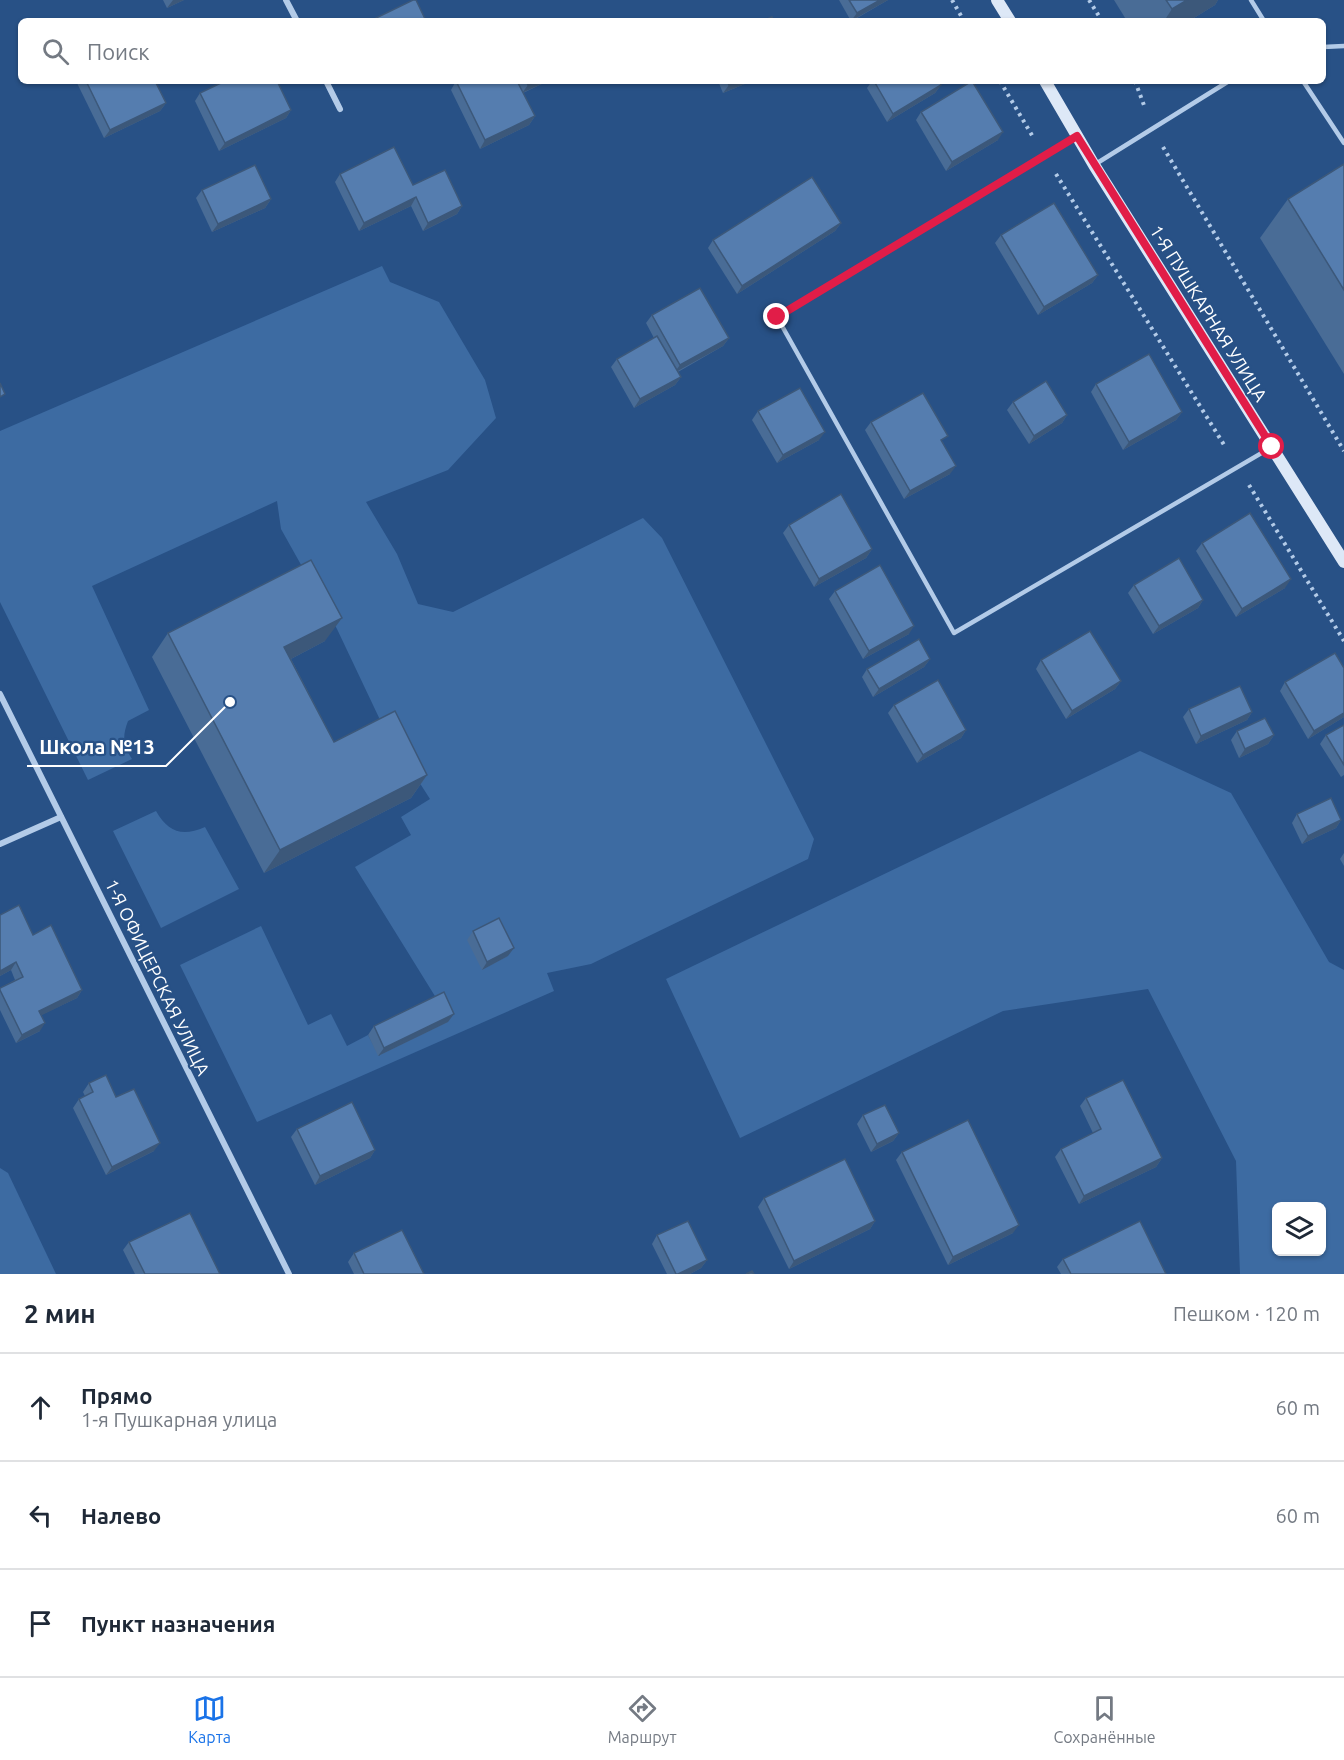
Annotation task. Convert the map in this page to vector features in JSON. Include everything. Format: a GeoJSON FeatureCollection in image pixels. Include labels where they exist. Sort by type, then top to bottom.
{"type":"FeatureCollection","features":[{"type":"Feature","properties":{"kind":"main road"},"geometry":{"type":"LineString","coordinates":[[997,0],[1008,18]]}},
{"type":"Feature","properties":{"kind":"main road","name":"1-Я ПУШКАРНАЯ УЛИЦА"},"geometry":{"type":"LineString","coordinates":[[1047,84],[1094,165],[1344,562]]}},
{"type":"Feature","properties":{"kind":"street"},"geometry":{"type":"LineString","coordinates":[[286,0],[295,18]]}},
{"type":"Feature","properties":{"kind":"street"},"geometry":{"type":"LineString","coordinates":[[328,84],[340,109]]}},
{"type":"Feature","properties":{"kind":"street","name":"1-Я ОФИЦЕРСКАЯ УЛИЦА"},"geometry":{"type":"LineString","coordinates":[[0,694],[289,1274]]}},
{"type":"Feature","properties":{"kind":"street"},"geometry":{"type":"LineString","coordinates":[[0,844],[61,817]]}},
{"type":"Feature","properties":{"kind":"lane"},"geometry":{"type":"LineString","coordinates":[[1251,0],[1262,18]]}},
{"type":"Feature","properties":{"kind":"lane"},"geometry":{"type":"LineString","coordinates":[[1326,47],[1344,46]]}},
{"type":"Feature","properties":{"kind":"lane"},"geometry":{"type":"LineString","coordinates":[[1094,165],[1224,84]]}},
{"type":"Feature","properties":{"kind":"lane"},"geometry":{"type":"LineString","coordinates":[[1306,84],[1344,143]]}},
{"type":"Feature","properties":{"kind":"lane"},"geometry":{"type":"LineString","coordinates":[[1077,136],[777,317],[954,633],[1272,447]]}},
{"type":"Feature","properties":{"kind":"path"},"geometry":{"type":"LineString","coordinates":[[952,0],[962,18]]}},
{"type":"Feature","properties":{"kind":"path"},"geometry":{"type":"LineString","coordinates":[[1089,0],[1100,18]]}},
{"type":"Feature","properties":{"kind":"path"},"geometry":{"type":"LineString","coordinates":[[1002,84],[1344,641]]}},
{"type":"Feature","properties":{"kind":"path"},"geometry":{"type":"LineString","coordinates":[[1136,84],[1152,129],[1344,451]]}},
{"type":"Feature","properties":{"kind":"shaded area"},"geometry":{"type":"Polygon","coordinates":[[[382,266],[390,282],[439,302],[485,380],[496,418],[448,470],[366,502],[397,554],[418,604],[453,612],[643,518],[662,538],[814,839],[808,859],[591,964],[547,973],[554,991],[257,1122],[180,965],[261,926],[308,1025],[331,1014],[347,1046],[368,1035],[379,1056],[438,1001],[355,867],[411,835],[401,817],[430,799],[382,724],[337,629],[281,529],[277,501],[92,586],[149,710],[128,721],[124,741],[132,759],[88,780],[0,602],[0,431],[382,266]]]}},
{"type":"Feature","properties":{"kind":"shaded area"},"geometry":{"type":"Polygon","coordinates":[[[1140,751],[1231,793],[1329,962],[1344,970],[1344,1274],[1240,1274],[1236,1161],[1148,989],[1003,1011],[740,1138],[666,979],[1140,751]]]}},
{"type":"Feature","properties":{"kind":"shaded area"},"geometry":{"type":"Polygon","coordinates":[[[156,811],[165,824],[176,831],[189,832],[205,827],[239,889],[161,928],[113,831],[156,811]]]}},
{"type":"Feature","properties":{"kind":"shaded area"},"geometry":{"type":"Polygon","coordinates":[[[0,1168],[8,1173],[56,1274],[0,1274],[0,1168]]]}},
{"type":"Feature","properties":{"kind":"building"},"geometry":{"type":"Polygon","coordinates":[[[416,0],[425,18],[376,18],[416,0]]]}},
{"type":"Feature","properties":{"kind":"building"},"geometry":{"type":"Polygon","coordinates":[[[849,0],[880,0],[857,13],[849,0]]]}},
{"type":"Feature","properties":{"kind":"building"},"geometry":{"type":"Polygon","coordinates":[[[1166,0],[1187,0],[1172,9],[1166,0]]]}},
{"type":"Feature","properties":{"kind":"building"},"geometry":{"type":"Polygon","coordinates":[[[87,84],[156,84],[166,103],[110,130],[87,84]]]}},
{"type":"Feature","properties":{"kind":"building"},"geometry":{"type":"Polygon","coordinates":[[[219,84],[278,84],[291,110],[225,143],[200,93],[219,84]]]}},
{"type":"Feature","properties":{"kind":"building"},"geometry":{"type":"Polygon","coordinates":[[[457,84],[519,84],[535,116],[485,140],[457,84]]]}},
{"type":"Feature","properties":{"kind":"building"},"geometry":{"type":"Polygon","coordinates":[[[876,84],[940,84],[941,85],[893,114],[876,84]]]}},
{"type":"Feature","properties":{"kind":"building"},"geometry":{"type":"Polygon","coordinates":[[[967,84],[974,84],[1003,132],[952,162],[921,112],[967,84]]]}},
{"type":"Feature","properties":{"kind":"building"},"geometry":{"type":"Polygon","coordinates":[[[394,147],[413,185],[445,170],[462,206],[428,223],[416,197],[364,223],[340,174],[394,147]]]}},
{"type":"Feature","properties":{"kind":"building"},"geometry":{"type":"Polygon","coordinates":[[[1344,164],[1344,290],[1288,199],[1344,164]]]}},
{"type":"Feature","properties":{"kind":"building"},"geometry":{"type":"Polygon","coordinates":[[[255,165],[271,199],[218,224],[202,190],[255,165]]]}},
{"type":"Feature","properties":{"kind":"building"},"geometry":{"type":"Polygon","coordinates":[[[812,177],[841,223],[742,286],[713,240],[812,177]]]}},
{"type":"Feature","properties":{"kind":"building"},"geometry":{"type":"Polygon","coordinates":[[[1054,203],[1098,275],[1044,307],[1001,235],[1054,203]]]}},
{"type":"Feature","properties":{"kind":"building"},"geometry":{"type":"Polygon","coordinates":[[[700,288],[729,338],[680,365],[652,315],[700,288]]]}},
{"type":"Feature","properties":{"kind":"building"},"geometry":{"type":"Polygon","coordinates":[[[657,336],[681,377],[640,399],[617,359],[657,336]]]}},
{"type":"Feature","properties":{"kind":"building"},"geometry":{"type":"Polygon","coordinates":[[[1149,354],[1182,412],[1129,442],[1096,384],[1149,354]]]}},
{"type":"Feature","properties":{"kind":"building"},"geometry":{"type":"Polygon","coordinates":[[[1046,381],[1067,415],[1034,436],[1013,402],[1046,381]]]}},
{"type":"Feature","properties":{"kind":"building"},"geometry":{"type":"Polygon","coordinates":[[[0,383],[5,394],[0,397],[0,383]]]}},
{"type":"Feature","properties":{"kind":"building"},"geometry":{"type":"Polygon","coordinates":[[[800,388],[825,432],[783,455],[758,411],[800,388]]]}},
{"type":"Feature","properties":{"kind":"building"},"geometry":{"type":"Polygon","coordinates":[[[923,393],[948,436],[941,440],[956,466],[910,491],[871,422],[923,393]]]}},
{"type":"Feature","properties":{"kind":"building"},"geometry":{"type":"Polygon","coordinates":[[[841,494],[872,549],[819,579],[789,525],[841,494]]]}},
{"type":"Feature","properties":{"kind":"building"},"geometry":{"type":"Polygon","coordinates":[[[1250,513],[1291,579],[1242,609],[1202,543],[1250,513]]]}},
{"type":"Feature","properties":{"kind":"building"},"geometry":{"type":"Polygon","coordinates":[[[1179,558],[1203,600],[1159,626],[1134,585],[1179,558]]]}},
{"type":"Feature","properties":{"kind":"building"},"geometry":{"type":"Polygon","coordinates":[[[311,560],[342,618],[284,647],[334,742],[395,711],[427,775],[280,850],[168,633],[311,560]]]}},
{"type":"Feature","properties":{"kind":"building"},"geometry":{"type":"Polygon","coordinates":[[[880,565],[914,626],[869,651],[835,591],[880,565]]]}},
{"type":"Feature","properties":{"kind":"building"},"geometry":{"type":"Polygon","coordinates":[[[1090,631],[1121,681],[1072,711],[1041,660],[1090,631]]]}},
{"type":"Feature","properties":{"kind":"building"},"geometry":{"type":"Polygon","coordinates":[[[919,639],[930,659],[879,689],[867,669],[919,639]]]}},
{"type":"Feature","properties":{"kind":"building"},"geometry":{"type":"Polygon","coordinates":[[[1335,653],[1344,668],[1344,713],[1314,731],[1285,682],[1335,653]]]}},
{"type":"Feature","properties":{"kind":"building"},"geometry":{"type":"Polygon","coordinates":[[[938,680],[966,730],[923,755],[894,705],[938,680]]]}},
{"type":"Feature","properties":{"kind":"building"},"geometry":{"type":"Polygon","coordinates":[[[1240,686],[1252,712],[1201,736],[1189,709],[1240,686]]]}},
{"type":"Feature","properties":{"kind":"building"},"geometry":{"type":"Polygon","coordinates":[[[1265,718],[1274,735],[1245,749],[1237,731],[1265,718]]]}},
{"type":"Feature","properties":{"kind":"building"},"geometry":{"type":"Polygon","coordinates":[[[1344,725],[1344,765],[1326,735],[1344,725]]]}},
{"type":"Feature","properties":{"kind":"building"},"geometry":{"type":"Polygon","coordinates":[[[1331,798],[1341,820],[1308,836],[1297,814],[1331,798]]]}},
{"type":"Feature","properties":{"kind":"building"},"geometry":{"type":"Polygon","coordinates":[[[19,905],[33,935],[51,925],[82,990],[39,1011],[45,1023],[22,1035],[0,990],[23,977],[16,962],[0,971],[0,915],[19,905]]]}},
{"type":"Feature","properties":{"kind":"building"},"geometry":{"type":"Polygon","coordinates":[[[499,918],[514,948],[487,962],[473,931],[499,918]]]}},
{"type":"Feature","properties":{"kind":"building"},"geometry":{"type":"Polygon","coordinates":[[[444,992],[454,1014],[384,1048],[374,1026],[444,992]]]}},
{"type":"Feature","properties":{"kind":"building"},"geometry":{"type":"Polygon","coordinates":[[[106,1075],[116,1097],[134,1089],[160,1143],[112,1167],[79,1099],[93,1092],[89,1083],[106,1075]]]}},
{"type":"Feature","properties":{"kind":"building"},"geometry":{"type":"Polygon","coordinates":[[[1123,1080],[1162,1158],[1084,1196],[1061,1149],[1101,1129],[1086,1098],[1123,1080]]]}},
{"type":"Feature","properties":{"kind":"building"},"geometry":{"type":"Polygon","coordinates":[[[352,1102],[375,1150],[320,1176],[297,1129],[352,1102]]]}},
{"type":"Feature","properties":{"kind":"building"},"geometry":{"type":"Polygon","coordinates":[[[885,1105],[899,1133],[877,1144],[863,1115],[885,1105]]]}},
{"type":"Feature","properties":{"kind":"building"},"geometry":{"type":"Polygon","coordinates":[[[968,1120],[1019,1225],[953,1257],[902,1152],[968,1120]]]}},
{"type":"Feature","properties":{"kind":"building"},"geometry":{"type":"Polygon","coordinates":[[[845,1159],[875,1221],[794,1261],[764,1198],[845,1159]]]}},
{"type":"Feature","properties":{"kind":"building"},"geometry":{"type":"Polygon","coordinates":[[[190,1213],[220,1274],[145,1274],[129,1242],[190,1213]]]}},
{"type":"Feature","properties":{"kind":"building"},"geometry":{"type":"Polygon","coordinates":[[[688,1221],[707,1260],[676,1274],[657,1235],[688,1221]]]}},
{"type":"Feature","properties":{"kind":"building"},"geometry":{"type":"Polygon","coordinates":[[[1140,1221],[1166,1274],[1071,1274],[1063,1259],[1140,1221]]]}},
{"type":"Feature","properties":{"kind":"building"},"geometry":{"type":"Polygon","coordinates":[[[402,1230],[424,1274],[364,1274],[354,1253],[402,1230]]]}},
{"type":"Feature","properties":{"kind":"place","name":"Школа №13"},"geometry":{"type":"Point","coordinates":[230,702]}},
{"type":"Feature","properties":{"kind":"route"},"geometry":{"type":"LineString","coordinates":[[777,317],[1077,136],[1272,447]]}}]}
